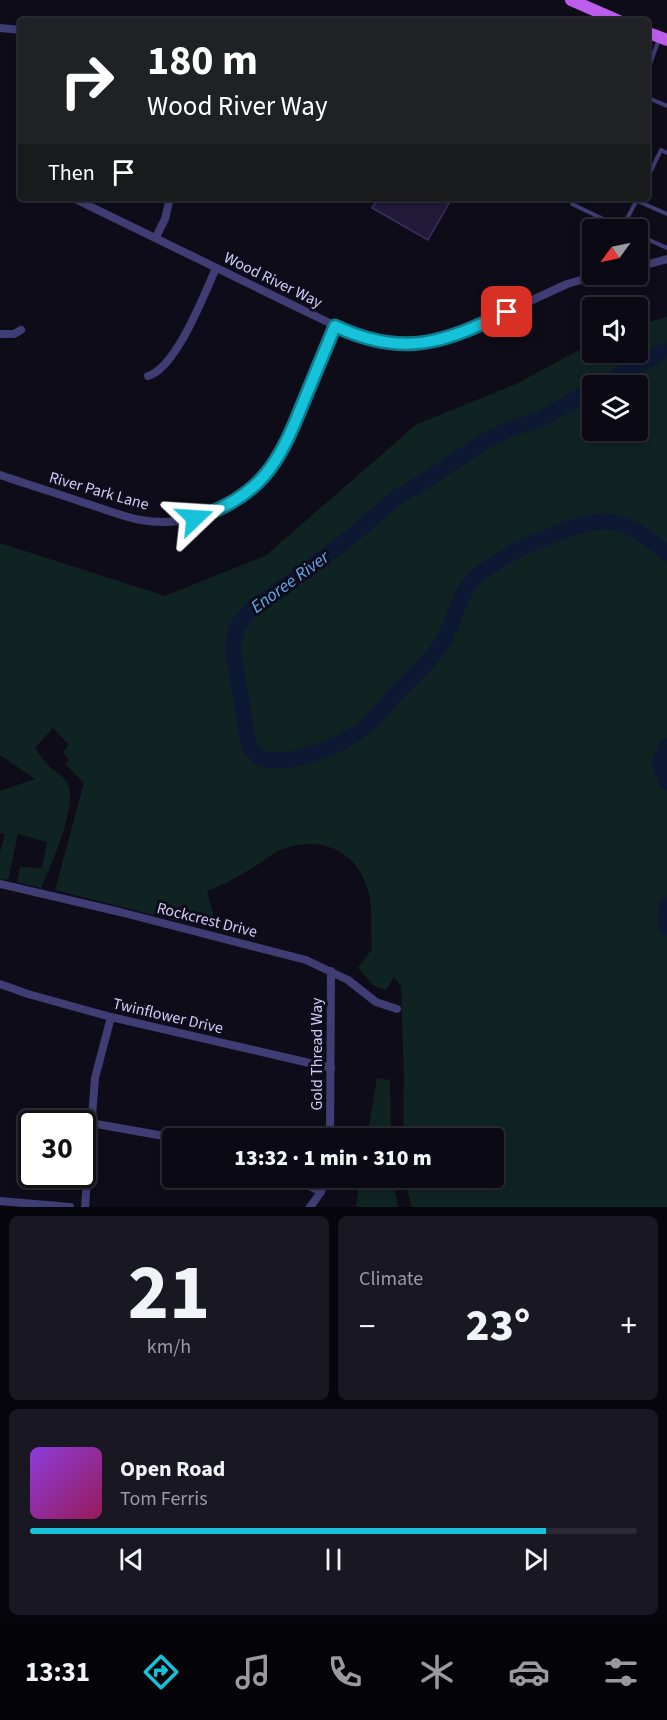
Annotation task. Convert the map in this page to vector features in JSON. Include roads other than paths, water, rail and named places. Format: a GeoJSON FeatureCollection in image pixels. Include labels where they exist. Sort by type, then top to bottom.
{"type":"FeatureCollection","features":[{"type":"Feature","properties":{"kind":"main road"},"geometry":{"type":"LineString","coordinates":[[571,0],[612,18]]}},
{"type":"Feature","properties":{"kind":"street"},"geometry":{"type":"LineString","coordinates":[[0,28],[18,30]]}},
{"type":"Feature","properties":{"kind":"street","name":"Wood River Way"},"geometry":{"type":"LineString","coordinates":[[80,201],[335,326],[360,337],[383,342],[411,344],[433,342],[468,330],[567,284],[582,280]]}},
{"type":"Feature","properties":{"kind":"street"},"geometry":{"type":"LineString","coordinates":[[156,237],[165,219],[169,201]]}},
{"type":"Feature","properties":{"kind":"street"},"geometry":{"type":"LineString","coordinates":[[648,264],[667,259]]}},
{"type":"Feature","properties":{"kind":"street"},"geometry":{"type":"LineString","coordinates":[[148,376],[158,372],[174,354],[216,268]]}},
{"type":"Feature","properties":{"kind":"street","name":"River Park Lane"},"geometry":{"type":"LineString","coordinates":[[0,475],[141,520],[178,521],[215,512],[247,493],[271,468],[282,452],[335,326]]}},
{"type":"Feature","properties":{"kind":"street"},"geometry":{"type":"LineString","coordinates":[[0,334],[14,334],[21,330]]}},
{"type":"Feature","properties":{"kind":"street","name":"Rockcrest Drive"},"geometry":{"type":"LineString","coordinates":[[0,884],[284,953],[331,971],[354,984],[376,1002],[397,1009]]}},
{"type":"Feature","properties":{"kind":"street","name":"Gold Thread Way"},"geometry":{"type":"LineString","coordinates":[[330,1128],[331,971]]}},
{"type":"Feature","properties":{"kind":"street","name":"Twinflower Drive"},"geometry":{"type":"LineString","coordinates":[[0,984],[111,1017],[331,1068]]}},
{"type":"Feature","properties":{"kind":"street"},"geometry":{"type":"LineString","coordinates":[[92,1110],[95,1078],[111,1017]]}},
{"type":"Feature","properties":{"kind":"street"},"geometry":{"type":"LineString","coordinates":[[96,1124],[162,1136]]}},
{"type":"Feature","properties":{"kind":"street"},"geometry":{"type":"LineString","coordinates":[[85,1207],[86,1188]]}},
{"type":"Feature","properties":{"kind":"street"},"geometry":{"type":"LineString","coordinates":[[313,1188],[321,1192]]}},
{"type":"Feature","properties":{"kind":"street"},"geometry":{"type":"LineString","coordinates":[[310,1207],[322,1188]]}},
{"type":"Feature","properties":{"kind":"street"},"geometry":{"type":"LineString","coordinates":[[0,1201],[70,1207]]}},
{"type":"Feature","properties":{"kind":"lane"},"geometry":{"type":"LineString","coordinates":[[650,67],[663,39]]}},
{"type":"Feature","properties":{"kind":"lane"},"geometry":{"type":"LineString","coordinates":[[650,99],[667,106]]}},
{"type":"Feature","properties":{"kind":"lane"},"geometry":{"type":"LineString","coordinates":[[650,173],[661,150],[667,153]]}},
{"type":"Feature","properties":{"kind":"lane"},"geometry":{"type":"LineString","coordinates":[[629,219],[638,201]]}},
{"type":"Feature","properties":{"kind":"lane"},"geometry":{"type":"LineString","coordinates":[[640,201],[667,214]]}},
{"type":"Feature","properties":{"kind":"lane"},"geometry":{"type":"LineString","coordinates":[[572,204],[603,219]]}},
{"type":"Feature","properties":{"kind":"lane"},"geometry":{"type":"LineString","coordinates":[[648,239],[667,248]]}},
{"type":"Feature","properties":{"kind":"waterway","name":"Enoree River"},"geometry":{"type":"LineString","coordinates":[[620,375],[667,349]]}},
{"type":"Feature","properties":{"kind":"waterway","name":"Enoree River"},"geometry":{"type":"LineString","coordinates":[[582,396],[541,419],[508,430],[485,441],[397,497],[346,541],[250,611],[237,629],[233,651],[249,746],[262,758],[286,760],[327,749],[356,733],[372,720],[433,655],[447,634],[463,594],[473,580],[499,561],[539,540],[580,525],[612,522],[635,530],[667,553]]}},
{"type":"Feature","properties":{"kind":"waterway","name":"Enoree River"},"geometry":{"type":"LineString","coordinates":[[667,746],[660,762],[667,782]]}},
{"type":"Feature","properties":{"kind":"waterway","name":"Enoree River"},"geometry":{"type":"LineString","coordinates":[[667,905],[665,919],[667,927]]}}]}
